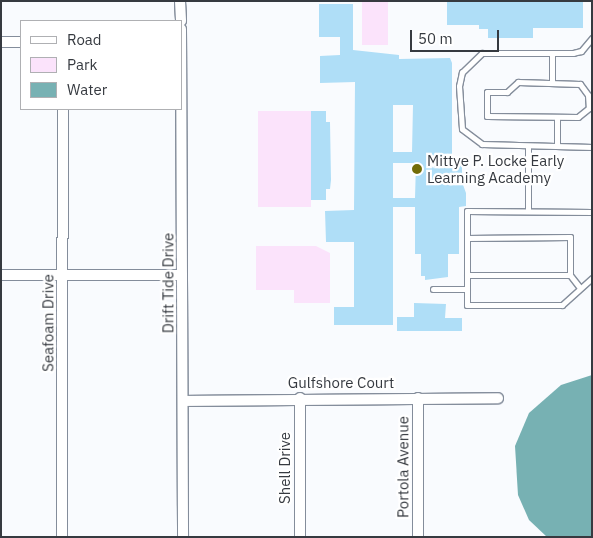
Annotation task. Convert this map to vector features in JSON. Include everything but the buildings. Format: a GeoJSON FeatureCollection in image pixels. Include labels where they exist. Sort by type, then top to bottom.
{"type":"FeatureCollection","features":[{"type":"Feature","properties":{"kind":"street"},"geometry":{"type":"LineString","coordinates":[[180,1],[181,20]]}},
{"type":"Feature","properties":{"kind":"street"},"geometry":{"type":"LineString","coordinates":[[1,42],[20,42]]}},
{"type":"Feature","properties":{"kind":"street","name":"Drift Tide Drive"},"geometry":{"type":"LineString","coordinates":[[182,42],[183,537]]}},
{"type":"Feature","properties":{"kind":"street","name":"Seafoam Drive"},"geometry":{"type":"LineString","coordinates":[[62,537],[63,110]]}},
{"type":"Feature","properties":{"kind":"street"},"geometry":{"type":"LineString","coordinates":[[1,275],[182,275]]}},
{"type":"Feature","properties":{"kind":"street","name":"Shell Drive"},"geometry":{"type":"LineString","coordinates":[[300,398],[300,537]]}},
{"type":"Feature","properties":{"kind":"street","name":"Portola Avenue"},"geometry":{"type":"LineString","coordinates":[[418,398],[418,537]]}},
{"type":"Feature","properties":{"kind":"street","name":"Gulfshore Court"},"geometry":{"type":"LineString","coordinates":[[184,400],[498,398]]}},
{"type":"Feature","properties":{"kind":"lane"},"geometry":{"type":"LineString","coordinates":[[592,38],[581,51],[482,53],[462,72],[459,86],[462,129],[482,144],[592,147]]}},
{"type":"Feature","properties":{"kind":"lane"},"geometry":{"type":"LineString","coordinates":[[552,53],[552,82]]}},
{"type":"Feature","properties":{"kind":"lane"},"geometry":{"type":"LineString","coordinates":[[518,82],[552,82],[580,84],[589,101],[589,108],[582,116],[487,116],[487,92],[507,92],[518,82]]}},
{"type":"Feature","properties":{"kind":"lane"},"geometry":{"type":"LineString","coordinates":[[557,146],[558,117]]}},
{"type":"Feature","properties":{"kind":"lane"},"geometry":{"type":"LineString","coordinates":[[528,146],[528,211]]}},
{"type":"Feature","properties":{"kind":"lane"},"geometry":{"type":"LineString","coordinates":[[592,212],[467,212],[467,305],[562,305],[592,278]]}},
{"type":"Feature","properties":{"kind":"lane"},"geometry":{"type":"LineString","coordinates":[[467,238],[570,237],[570,275],[580,288]]}},
{"type":"Feature","properties":{"kind":"lane"},"geometry":{"type":"LineString","coordinates":[[467,275],[570,275]]}},
{"type":"Feature","properties":{"kind":"lane"},"geometry":{"type":"LineString","coordinates":[[433,289],[467,289]]}},
{"type":"Feature","properties":{"kind":"green space"},"geometry":{"type":"Polygon","coordinates":[[[362,1],[388,1],[388,45],[362,45],[362,1]]]}},
{"type":"Feature","properties":{"kind":"green space"},"geometry":{"type":"Polygon","coordinates":[[[258,111],[311,111],[311,207],[258,207],[258,111]]]}},
{"type":"Feature","properties":{"kind":"green space"},"geometry":{"type":"Polygon","coordinates":[[[256,246],[316,246],[330,253],[330,303],[294,303],[294,290],[256,290],[256,246]]]}},
{"type":"Feature","properties":{"kind":"water"},"geometry":{"type":"Polygon","coordinates":[[[592,375],[592,537],[547,537],[529,520],[518,495],[515,446],[529,413],[561,385],[592,375]]]}},
{"type":"Feature","properties":{"kind":"place","name":"Mittye P. Locke Early Learning Academy"},"geometry":{"type":"Point","coordinates":[417,169]}}]}
